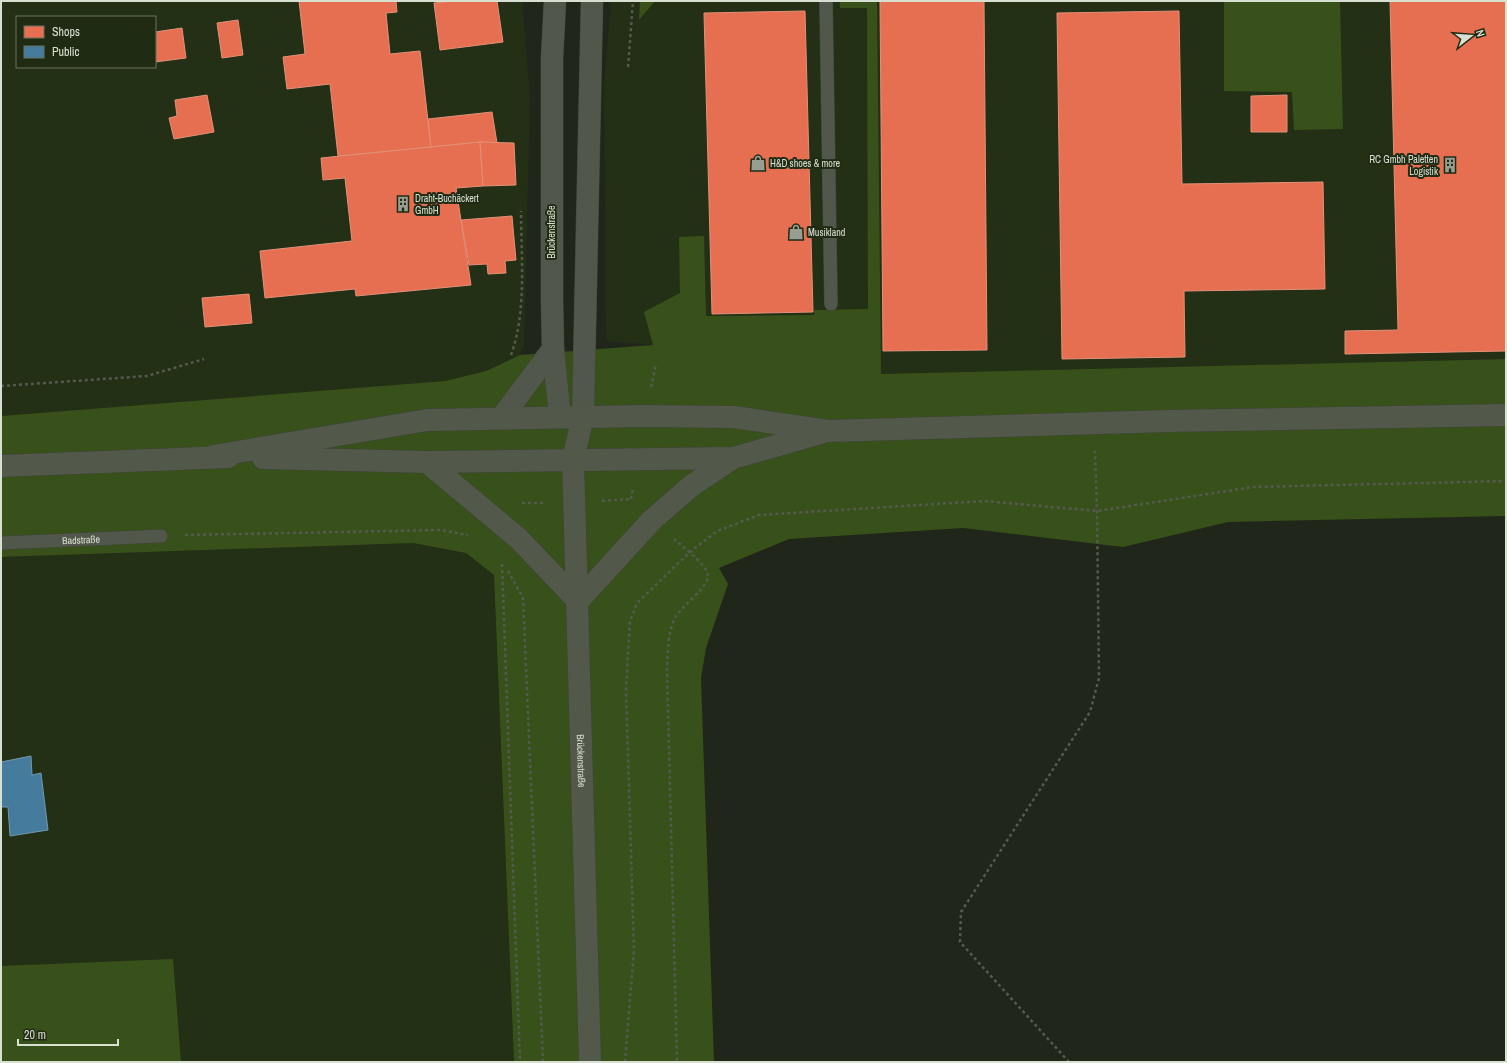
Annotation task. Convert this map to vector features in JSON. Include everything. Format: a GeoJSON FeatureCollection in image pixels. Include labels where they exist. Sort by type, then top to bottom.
{"type":"FeatureCollection","features":[{"type":"Feature","properties":{"kind":"main road"},"geometry":{"type":"LineString","coordinates":[[214,456],[427,420],[583,416],[734,417],[828,431],[1176,420],[1506,415]]}},
{"type":"Feature","properties":{"kind":"main road","name":"Brückenstraße"},"geometry":{"type":"LineString","coordinates":[[573,460],[583,416]]}},
{"type":"Feature","properties":{"kind":"main road","name":"Brückenstraße"},"geometry":{"type":"LineString","coordinates":[[560,417],[573,460],[590,1062]]}},
{"type":"Feature","properties":{"kind":"main road"},"geometry":{"type":"LineString","coordinates":[[1,466],[214,456],[427,462],[733,458],[828,431]]}},
{"type":"Feature","properties":{"kind":"main road"},"geometry":{"type":"LineString","coordinates":[[427,462],[519,539],[578,601],[652,520],[691,486],[733,458]]}},
{"type":"Feature","properties":{"kind":"street","name":"Brückenstraße"},"geometry":{"type":"LineString","coordinates":[[555,1],[551,196],[553,349],[560,417]]}},
{"type":"Feature","properties":{"kind":"street","name":"Brückenstraße"},"geometry":{"type":"LineString","coordinates":[[583,416],[592,1]]}},
{"type":"Feature","properties":{"kind":"street"},"geometry":{"type":"LineString","coordinates":[[502,418],[553,349]]}},
{"type":"Feature","properties":{"kind":"lane"},"geometry":{"type":"LineString","coordinates":[[826,1],[830,304]]}},
{"type":"Feature","properties":{"kind":"lane","name":"Badstraße"},"geometry":{"type":"LineString","coordinates":[[1,543],[161,536]]}},
{"type":"Feature","properties":{"kind":"path"},"geometry":{"type":"LineString","coordinates":[[628,67],[633,1]]}},
{"type":"Feature","properties":{"kind":"path"},"geometry":{"type":"LineString","coordinates":[[508,362],[515,342],[520,301],[521,206]]}},
{"type":"Feature","properties":{"kind":"path"},"geometry":{"type":"LineString","coordinates":[[1,386],[147,376],[204,359]]}},
{"type":"Feature","properties":{"kind":"path"},"geometry":{"type":"LineString","coordinates":[[1069,1062],[960,942],[961,912],[1090,712],[1099,678],[1097,511],[1094,423]]}},
{"type":"Feature","properties":{"kind":"path"},"geometry":{"type":"LineString","coordinates":[[625,1062],[634,950],[626,689],[630,621],[637,603],[690,552],[717,531],[759,515],[984,500],[1097,511],[1253,487],[1506,481]]}},
{"type":"Feature","properties":{"kind":"path"},"geometry":{"type":"LineString","coordinates":[[161,536],[440,530],[471,535]]}},
{"type":"Feature","properties":{"kind":"path"},"geometry":{"type":"LineString","coordinates":[[677,1062],[667,670],[669,636],[676,616],[706,583],[708,574],[704,567],[690,552]]}},
{"type":"Feature","properties":{"kind":"path"},"geometry":{"type":"LineString","coordinates":[[520,1062],[502,561],[523,598],[543,1062]]}},
{"type":"Feature","properties":{"kind":"shaded area"},"geometry":{"type":"Polygon","coordinates":[[[1,1],[522,1],[530,97],[524,345],[520,355],[486,371],[445,381],[1,416],[1,1]]]}},
{"type":"Feature","properties":{"kind":"shaded area"},"geometry":{"type":"Polygon","coordinates":[[[611,1],[1506,1],[1506,359],[881,374],[654,345],[606,341],[604,85],[611,1]]]}},
{"type":"Feature","properties":{"kind":"shaded area"},"geometry":{"type":"Polygon","coordinates":[[[413,543],[466,553],[494,575],[514,1062],[1,1062],[1,557],[413,543]]]}},
{"type":"Feature","properties":{"kind":"green space"},"geometry":{"type":"Polygon","coordinates":[[[640,1],[655,1],[639,20],[640,1]]]}},
{"type":"Feature","properties":{"kind":"green space"},"geometry":{"type":"Polygon","coordinates":[[[840,1],[877,1],[881,374],[1506,359],[1506,516],[1228,522],[1123,547],[963,528],[789,539],[719,568],[728,584],[706,648],[701,678],[714,1062],[514,1062],[494,575],[466,553],[413,543],[1,557],[1,416],[445,381],[486,371],[520,355],[653,345],[644,312],[680,293],[679,237],[704,236],[706,316],[814,315],[814,310],[868,309],[867,8],[840,8],[840,1]]]}},
{"type":"Feature","properties":{"kind":"green space"},"geometry":{"type":"Polygon","coordinates":[[[1224,1],[1340,1],[1343,129],[1294,130],[1292,92],[1224,91],[1224,1]]]}},
{"type":"Feature","properties":{"kind":"green space"},"geometry":{"type":"Polygon","coordinates":[[[173,959],[181,1062],[1,1062],[1,966],[173,959]]]}},
{"type":"Feature","properties":{"kind":"building: Shops"},"geometry":{"type":"Polygon","coordinates":[[[299,1],[396,1],[397,12],[386,13],[390,54],[420,51],[431,147],[338,156],[330,84],[287,89],[283,57],[305,54],[299,1]]]}},
{"type":"Feature","properties":{"kind":"building: Shops"},"geometry":{"type":"Polygon","coordinates":[[[452,1],[497,1],[503,42],[440,50],[434,3],[452,1]]]}},
{"type":"Feature","properties":{"kind":"building: Shops"},"geometry":{"type":"Polygon","coordinates":[[[880,1],[984,1],[987,350],[883,351],[880,1]]]}},
{"type":"Feature","properties":{"kind":"building: Shops","name":"RC Gmbh Paletten Logistik"},"geometry":{"type":"Polygon","coordinates":[[[1390,1],[1506,1],[1506,351],[1345,354],[1345,331],[1398,330],[1390,1]]]}},
{"type":"Feature","properties":{"kind":"building: Shops","name":"H&D shoes & more"},"geometry":{"type":"Polygon","coordinates":[[[805,11],[813,312],[712,314],[704,13],[805,11]]]}},
{"type":"Feature","properties":{"kind":"building: Shops"},"geometry":{"type":"Polygon","coordinates":[[[1179,11],[1182,184],[1323,182],[1325,289],[1184,291],[1185,357],[1062,359],[1057,13],[1179,11]]]}},
{"type":"Feature","properties":{"kind":"building: Shops"},"geometry":{"type":"Polygon","coordinates":[[[238,20],[243,55],[222,58],[217,23],[238,20]]]}},
{"type":"Feature","properties":{"kind":"building: Shops"},"geometry":{"type":"Polygon","coordinates":[[[182,28],[186,58],[156,62],[156,32],[182,28]]]}},
{"type":"Feature","properties":{"kind":"building: Shops"},"geometry":{"type":"Polygon","coordinates":[[[207,95],[214,132],[174,139],[169,118],[177,116],[175,100],[207,95]]]}},
{"type":"Feature","properties":{"kind":"building: Shops"},"geometry":{"type":"Polygon","coordinates":[[[1287,95],[1287,132],[1251,132],[1251,96],[1287,95]]]}},
{"type":"Feature","properties":{"kind":"building: Shops"},"geometry":{"type":"Polygon","coordinates":[[[492,112],[497,143],[480,142],[431,147],[428,119],[492,112]]]}},
{"type":"Feature","properties":{"kind":"building: Shops","name":"Draht-Buchäckert GmbH"},"geometry":{"type":"Polygon","coordinates":[[[480,142],[483,186],[456,188],[471,285],[356,296],[355,289],[265,298],[260,251],[352,241],[345,178],[323,180],[321,158],[480,142]]]}},
{"type":"Feature","properties":{"kind":"building: Shops"},"geometry":{"type":"Polygon","coordinates":[[[480,142],[514,143],[516,185],[483,186],[480,142]]]}},
{"type":"Feature","properties":{"kind":"building: Shops"},"geometry":{"type":"Polygon","coordinates":[[[512,216],[516,260],[505,261],[506,273],[488,274],[487,264],[469,265],[461,220],[512,216]]]}},
{"type":"Feature","properties":{"kind":"building: Shops"},"geometry":{"type":"Polygon","coordinates":[[[249,294],[252,323],[205,327],[202,298],[249,294]]]}},
{"type":"Feature","properties":{"kind":"building: Public"},"geometry":{"type":"Polygon","coordinates":[[[31,756],[32,775],[41,773],[48,830],[10,836],[8,807],[1,807],[1,762],[31,756]]]}},
{"type":"Feature","properties":{"kind":"place","name":"H&D shoes & more"},"geometry":{"type":"Point","coordinates":[758,163]}},
{"type":"Feature","properties":{"kind":"place","name":"RC Gmbh Paletten Logistik"},"geometry":{"type":"Point","coordinates":[1450,165]}},
{"type":"Feature","properties":{"kind":"place","name":"Draht-Buchäckert GmbH"},"geometry":{"type":"Point","coordinates":[403,204]}},
{"type":"Feature","properties":{"kind":"place","name":"Musikland"},"geometry":{"type":"Point","coordinates":[796,232]}}]}
